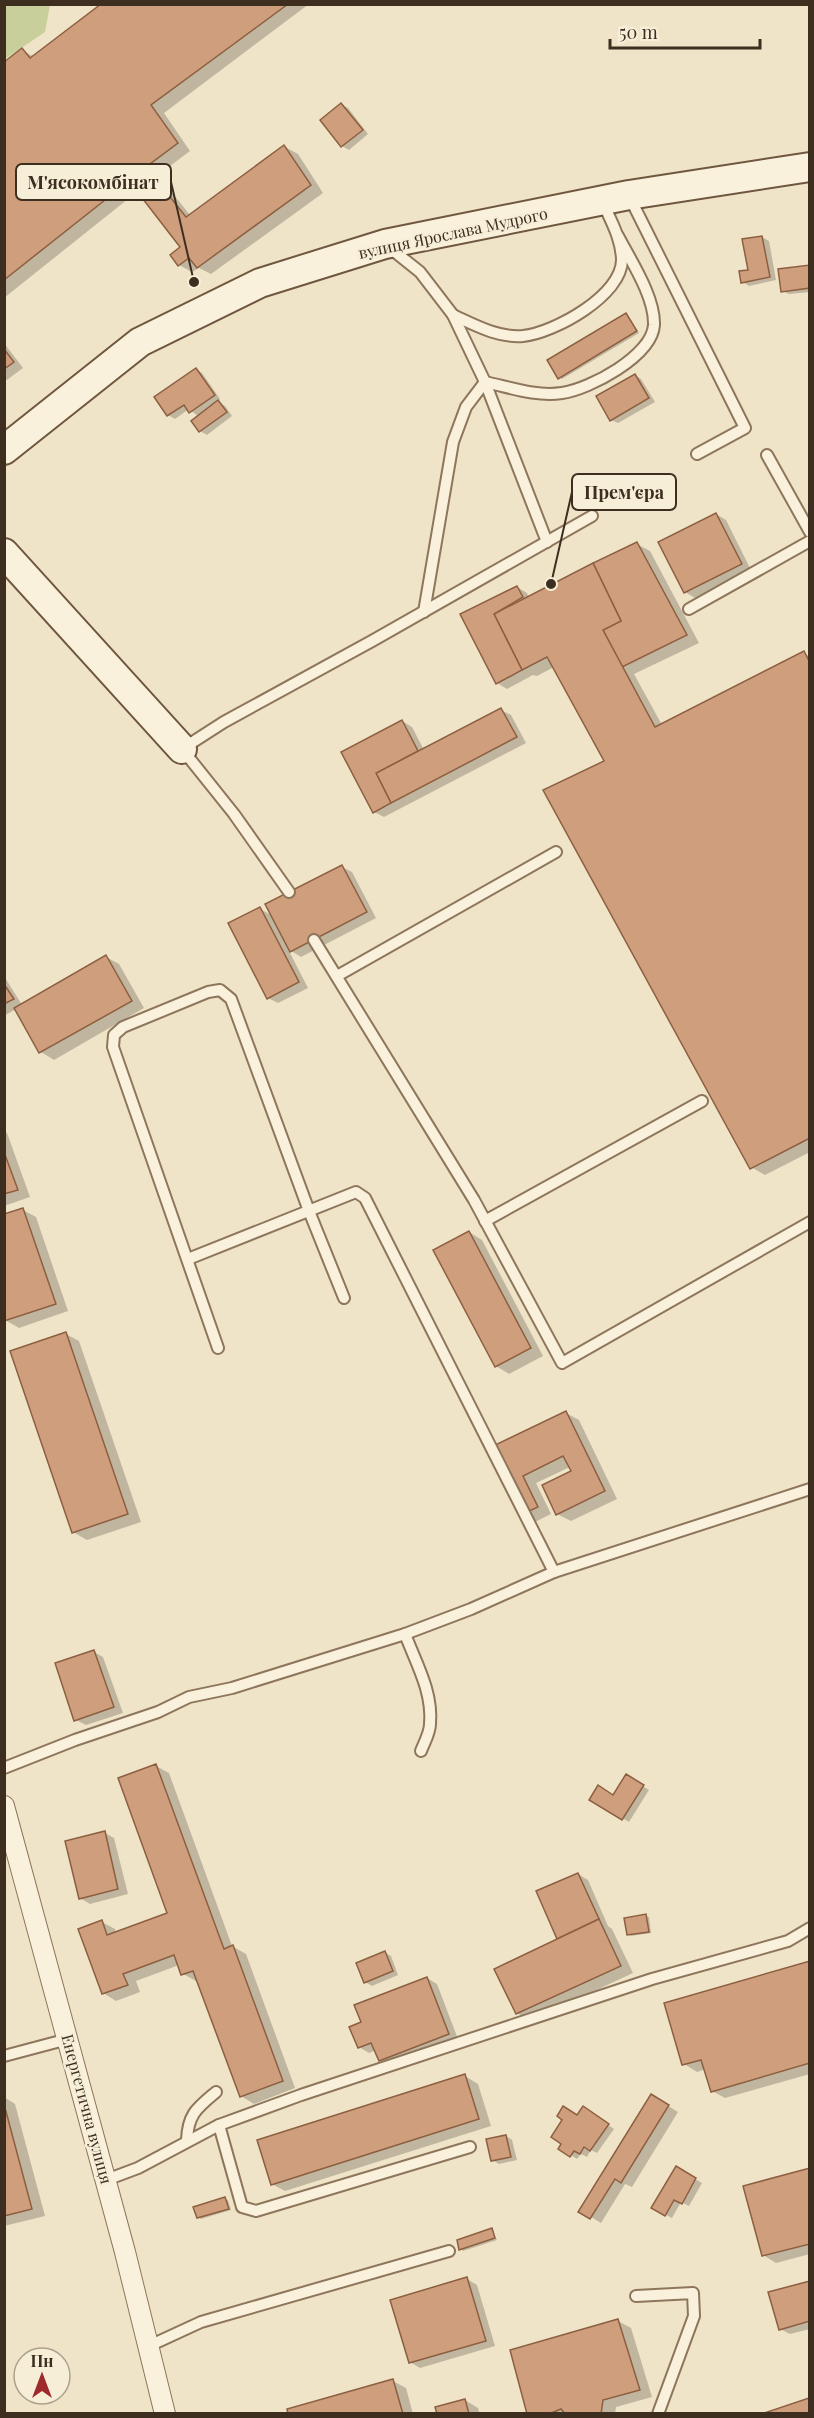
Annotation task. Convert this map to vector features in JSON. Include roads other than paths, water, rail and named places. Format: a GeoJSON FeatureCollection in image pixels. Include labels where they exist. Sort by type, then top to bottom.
{"type":"FeatureCollection","features":[{"type":"Feature","properties":{"kind":"main road","name":"вулиця Ярослава Мудрого"},"geometry":{"type":"LineString","coordinates":[[4,450],[140,342],[260,283],[385,244],[615,198],[810,167]]}},
{"type":"Feature","properties":{"kind":"main road"},"geometry":{"type":"LineString","coordinates":[[4,553],[182,749]]}},
{"type":"Feature","properties":{"kind":"street","name":"Енергетична вулиця"},"geometry":{"type":"LineString","coordinates":[[4,1806],[106,2180],[165,2414]]}},
{"type":"Feature","properties":{"kind":"lane"},"geometry":{"type":"LineString","coordinates":[[453,315],[488,332],[522,336],[554,328],[582,312],[614,284],[622,261],[615,198]]}},
{"type":"Feature","properties":{"kind":"lane"},"geometry":{"type":"LineString","coordinates":[[615,198],[744,428],[697,454]]}},
{"type":"Feature","properties":{"kind":"lane"},"geometry":{"type":"LineString","coordinates":[[485,381],[535,393],[562,393],[588,386],[617,368],[650,341],[654,325],[650,301],[618,236]]}},
{"type":"Feature","properties":{"kind":"lane"},"geometry":{"type":"LineString","coordinates":[[385,244],[420,272],[453,315],[485,381],[547,542]]}},
{"type":"Feature","properties":{"kind":"lane"},"geometry":{"type":"LineString","coordinates":[[423,612],[453,442],[466,407],[485,381]]}},
{"type":"Feature","properties":{"kind":"lane"},"geometry":{"type":"LineString","coordinates":[[767,455],[810,532]]}},
{"type":"Feature","properties":{"kind":"lane"},"geometry":{"type":"LineString","coordinates":[[289,892],[234,814],[182,749],[224,722],[592,516]]}},
{"type":"Feature","properties":{"kind":"lane"},"geometry":{"type":"LineString","coordinates":[[689,609],[810,541]]}},
{"type":"Feature","properties":{"kind":"lane"},"geometry":{"type":"LineString","coordinates":[[337,976],[556,852]]}},
{"type":"Feature","properties":{"kind":"lane"},"geometry":{"type":"LineString","coordinates":[[314,939],[485,1221],[562,1363],[810,1222]]}},
{"type":"Feature","properties":{"kind":"lane"},"geometry":{"type":"LineString","coordinates":[[218,1348],[113,1047],[114,1035],[123,1027],[208,992],[220,990],[231,999],[309,1211],[344,1298]]}},
{"type":"Feature","properties":{"kind":"lane"},"geometry":{"type":"LineString","coordinates":[[485,1221],[702,1101]]}},
{"type":"Feature","properties":{"kind":"lane"},"geometry":{"type":"LineString","coordinates":[[188,1258],[356,1192],[365,1198],[554,1572]]}},
{"type":"Feature","properties":{"kind":"lane"},"geometry":{"type":"LineString","coordinates":[[4,1768],[75,1740],[158,1712],[189,1697],[232,1688],[405,1634],[471,1609],[554,1572],[810,1489]]}},
{"type":"Feature","properties":{"kind":"lane"},"geometry":{"type":"LineString","coordinates":[[405,1634],[424,1681],[430,1704],[430,1726],[421,1751]]}},
{"type":"Feature","properties":{"kind":"lane"},"geometry":{"type":"LineString","coordinates":[[106,2180],[138,2168],[219,2125],[301,2095],[652,1979],[788,1941],[810,1928]]}},
{"type":"Feature","properties":{"kind":"lane"},"geometry":{"type":"LineString","coordinates":[[4,2056],[68,2039]]}},
{"type":"Feature","properties":{"kind":"lane"},"geometry":{"type":"LineString","coordinates":[[187,2140],[187,2127],[195,2109],[216,2092]]}},
{"type":"Feature","properties":{"kind":"lane"},"geometry":{"type":"LineString","coordinates":[[219,2125],[242,2206],[256,2211],[470,2147]]}},
{"type":"Feature","properties":{"kind":"lane"},"geometry":{"type":"LineString","coordinates":[[149,2346],[201,2322],[449,2251]]}},
{"type":"Feature","properties":{"kind":"lane"},"geometry":{"type":"LineString","coordinates":[[636,2296],[693,2293],[694,2316],[658,2414]]}},
{"type":"Feature","properties":{"kind":"place","name":"М'ясокомбінат"},"geometry":{"type":"Point","coordinates":[194,282]}},
{"type":"Feature","properties":{"kind":"place","name":"Прем'єра"},"geometry":{"type":"Point","coordinates":[551,584]}}]}
